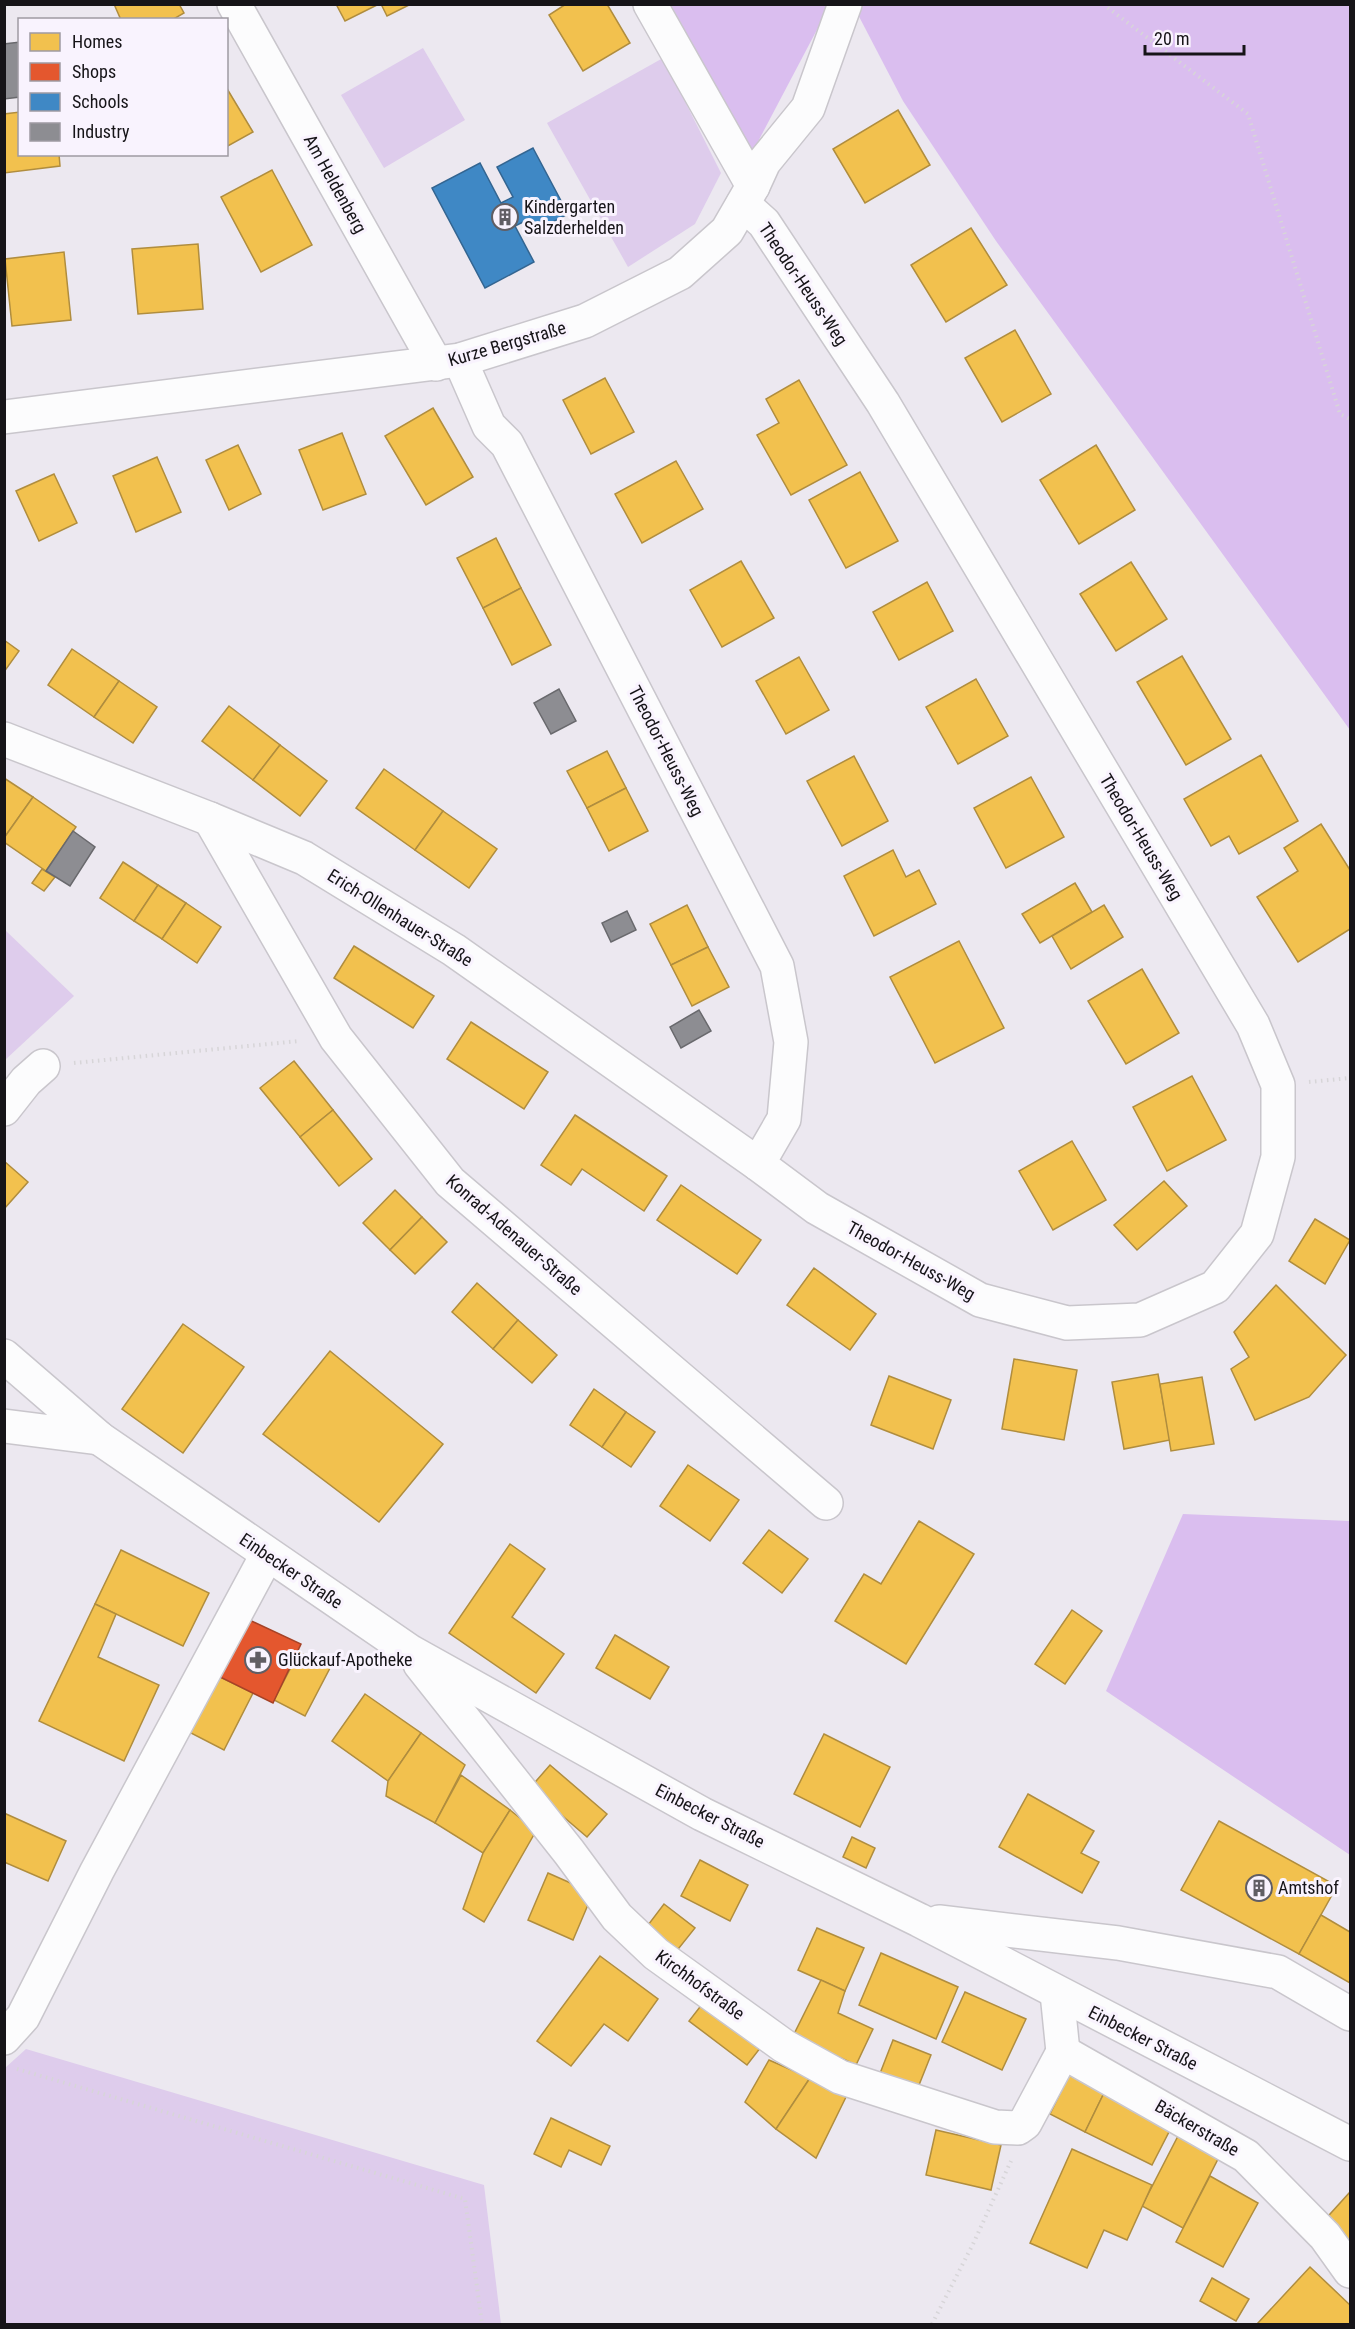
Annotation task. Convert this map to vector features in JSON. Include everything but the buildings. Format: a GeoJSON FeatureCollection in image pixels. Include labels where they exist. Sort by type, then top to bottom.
{"type":"FeatureCollection","features":[{"type":"Feature","properties":{"kind":"street","name":"Am Heldenberg"},"geometry":{"type":"LineString","coordinates":[[234,4],[448,362]]}},
{"type":"Feature","properties":{"kind":"street"},"geometry":{"type":"LineString","coordinates":[[650,4],[748,195]]}},
{"type":"Feature","properties":{"kind":"street","name":"Kurze Bergstraße"},"geometry":{"type":"LineString","coordinates":[[4,417],[448,362],[585,321],[680,273],[728,231],[764,162],[808,108],[845,4]]}},
{"type":"Feature","properties":{"kind":"street","name":"Theodor-Heuss-Weg"},"geometry":{"type":"LineString","coordinates":[[448,362],[489,426],[507,444],[777,966],[791,1042],[784,1119],[758,1164],[817,1208],[980,1300],[1067,1323],[1140,1320],[1215,1287],[1257,1234],[1278,1157],[1278,1085],[1253,1025],[882,404],[748,195]]}},
{"type":"Feature","properties":{"kind":"street","name":"Erich-Ollenhauer-Straße"},"geometry":{"type":"LineString","coordinates":[[4,739],[304,858],[453,950],[758,1164]]}},
{"type":"Feature","properties":{"kind":"street","name":"Konrad-Adenauer-Straße"},"geometry":{"type":"LineString","coordinates":[[210,819],[336,1038],[450,1182],[826,1503]]}},
{"type":"Feature","properties":{"kind":"street"},"geometry":{"type":"LineString","coordinates":[[4,1109],[26,1081],[43,1066]]}},
{"type":"Feature","properties":{"kind":"street","name":"Einbecker Straße"},"geometry":{"type":"LineString","coordinates":[[4,1356],[99,1438],[411,1652],[702,1814],[919,1920],[1350,2144]]}},
{"type":"Feature","properties":{"kind":"street","name":"Einbecker Straße"},"geometry":{"type":"LineString","coordinates":[[4,1426],[99,1438]]}},
{"type":"Feature","properties":{"kind":"street"},"geometry":{"type":"LineString","coordinates":[[4,2038],[23,2017],[98,1871],[267,1555]]}},
{"type":"Feature","properties":{"kind":"street","name":"Kirchhofstraße"},"geometry":{"type":"LineString","coordinates":[[411,1652],[617,1917],[656,1954],[784,2046],[840,2077],[995,2127],[1018,2128]]}},
{"type":"Feature","properties":{"kind":"street"},"geometry":{"type":"LineString","coordinates":[[919,1920],[1118,1943],[1278,1972],[1350,2013]]}},
{"type":"Feature","properties":{"kind":"street"},"geometry":{"type":"LineString","coordinates":[[1018,2128],[1026,2123],[1063,2052],[1057,1993]]}},
{"type":"Feature","properties":{"kind":"street","name":"Bäckerstraße"},"geometry":{"type":"LineString","coordinates":[[1063,2052],[1246,2156],[1325,2236],[1350,2271]]}},
{"type":"Feature","properties":{"kind":"path"},"geometry":{"type":"LineString","coordinates":[[1103,4],[1248,114],[1340,414],[1350,419]]}},
{"type":"Feature","properties":{"kind":"path"},"geometry":{"type":"LineString","coordinates":[[43,1066],[336,1038]]}},
{"type":"Feature","properties":{"kind":"path"},"geometry":{"type":"LineString","coordinates":[[1278,1085],[1350,1078]]}},
{"type":"Feature","properties":{"kind":"path"},"geometry":{"type":"LineString","coordinates":[[16,2069],[465,2199],[482,2325]]}},
{"type":"Feature","properties":{"kind":"path"},"geometry":{"type":"LineString","coordinates":[[932,2325],[1011,2162],[1018,2128]]}},
{"type":"Feature","properties":{"kind":"shaded area"},"geometry":{"type":"Polygon","coordinates":[[[671,5],[830,5],[752,153],[671,5]]]}},
{"type":"Feature","properties":{"kind":"shaded area"},"geometry":{"type":"Polygon","coordinates":[[[853,5],[1350,5],[1350,730],[996,241],[903,101],[853,5]]]}},
{"type":"Feature","properties":{"kind":"shaded area"},"geometry":{"type":"Polygon","coordinates":[[[423,48],[465,120],[384,168],[341,95],[423,48]]]}},
{"type":"Feature","properties":{"kind":"shaded area"},"geometry":{"type":"Polygon","coordinates":[[[663,58],[721,173],[695,224],[628,267],[547,123],[663,58]]]}},
{"type":"Feature","properties":{"kind":"shaded area"},"geometry":{"type":"Polygon","coordinates":[[[5,930],[74,996],[5,1060],[5,930]]]}},
{"type":"Feature","properties":{"kind":"shaded area"},"geometry":{"type":"Polygon","coordinates":[[[1183,1514],[1350,1521],[1350,1855],[1106,1691],[1183,1514]]]}},
{"type":"Feature","properties":{"kind":"shaded area"},"geometry":{"type":"Polygon","coordinates":[[[26,2049],[484,2185],[501,2324],[5,2324],[5,2068],[26,2049]]]}},
{"type":"Feature","properties":{"kind":"place","name":"Kindergarten Salzderhelden"},"geometry":{"type":"Point","coordinates":[505,217]}},
{"type":"Feature","properties":{"kind":"place","name":"Glückauf-Apotheke"},"geometry":{"type":"Point","coordinates":[258,1660]}},
{"type":"Feature","properties":{"kind":"place","name":"Amtshof"},"geometry":{"type":"Point","coordinates":[1259,1888]}}]}
